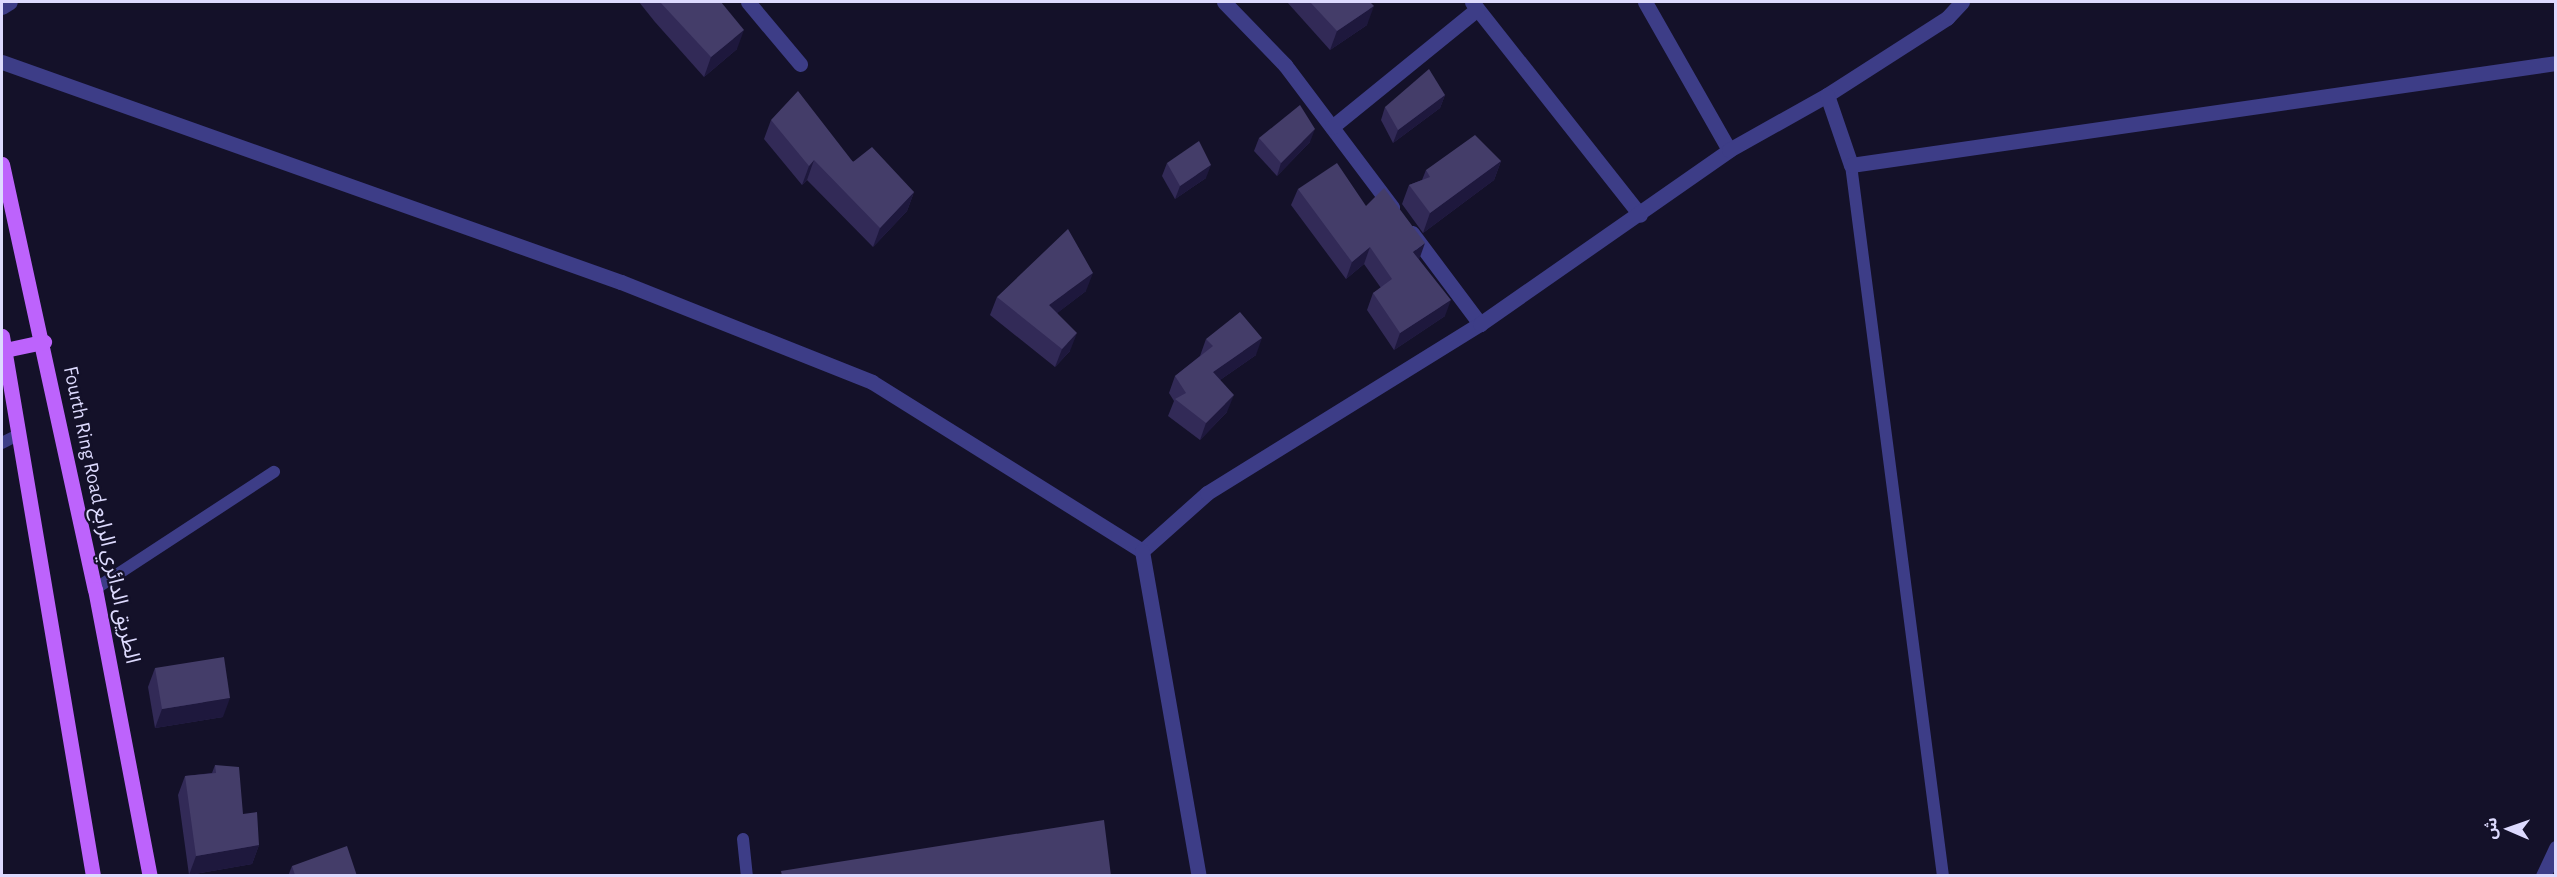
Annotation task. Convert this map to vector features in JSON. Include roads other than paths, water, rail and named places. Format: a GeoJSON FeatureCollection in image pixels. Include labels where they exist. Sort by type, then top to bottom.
{"type":"FeatureCollection","features":[{"type":"Feature","properties":{"kind":"main road","name":"Fourth Ring Road الطريق الدائري الرابع"},"geometry":{"type":"LineString","coordinates":[[2,164],[44,342],[95,589],[150,876]]}},
{"type":"Feature","properties":{"kind":"main road"},"geometry":{"type":"LineString","coordinates":[[44,342],[3,343],[16,435],[93,876]]}},
{"type":"Feature","properties":{"kind":"street"},"geometry":{"type":"LineString","coordinates":[[2,7],[10,2]]}},
{"type":"Feature","properties":{"kind":"street"},"geometry":{"type":"LineString","coordinates":[[748,2],[800,63]]}},
{"type":"Feature","properties":{"kind":"street"},"geometry":{"type":"LineString","coordinates":[[1224,2],[1285,65],[1480,324]]}},
{"type":"Feature","properties":{"kind":"street"},"geometry":{"type":"LineString","coordinates":[[1645,2],[1729,150]]}},
{"type":"Feature","properties":{"kind":"street"},"geometry":{"type":"LineString","coordinates":[[1142,551],[1207,493],[1480,324],[1640,215],[1729,150],[1827,95],[1947,18],[1962,2]]}},
{"type":"Feature","properties":{"kind":"street"},"geometry":{"type":"LineString","coordinates":[[1332,127],[1475,5],[1640,215]]}},
{"type":"Feature","properties":{"kind":"street"},"geometry":{"type":"LineString","coordinates":[[2,62],[621,282],[872,382],[1142,551],[1199,876]]}},
{"type":"Feature","properties":{"kind":"street"},"geometry":{"type":"LineString","coordinates":[[1827,95],[1851,165],[2556,63]]}},
{"type":"Feature","properties":{"kind":"street"},"geometry":{"type":"LineString","coordinates":[[2543,876],[2556,848]]}},
{"type":"Feature","properties":{"kind":"lane"},"geometry":{"type":"LineString","coordinates":[[1851,165],[1943,876]]}},
{"type":"Feature","properties":{"kind":"lane"},"geometry":{"type":"LineString","coordinates":[[2,443],[16,435]]}},
{"type":"Feature","properties":{"kind":"lane"},"geometry":{"type":"LineString","coordinates":[[95,589],[274,472]]}},
{"type":"Feature","properties":{"kind":"lane"},"geometry":{"type":"LineString","coordinates":[[743,838],[747,876]]}}]}
